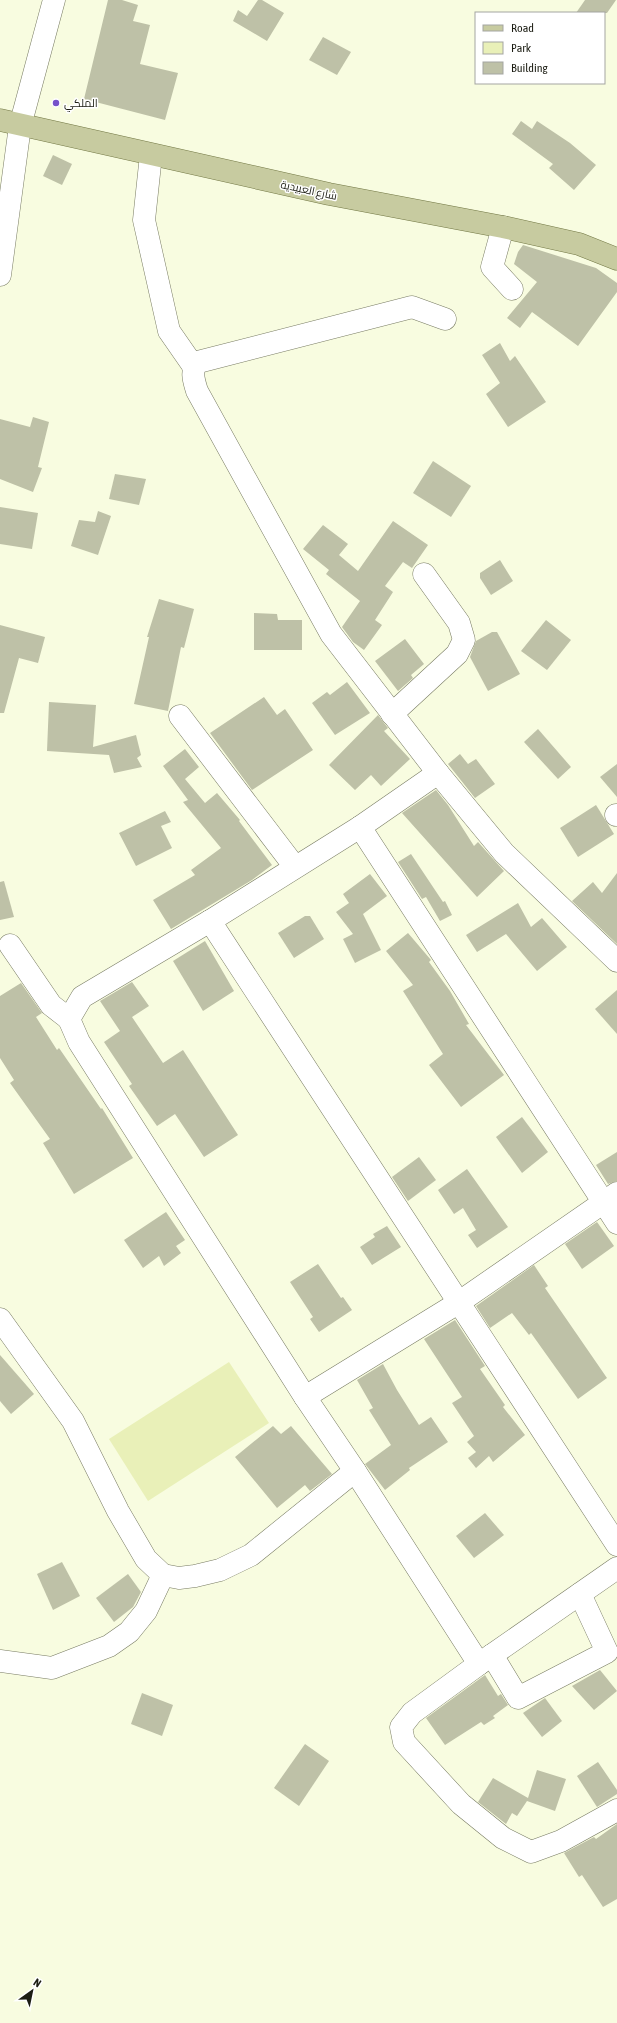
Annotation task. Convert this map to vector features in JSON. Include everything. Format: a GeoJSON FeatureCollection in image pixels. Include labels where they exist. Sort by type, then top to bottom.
{"type":"FeatureCollection","features":[{"type":"Feature","properties":{"kind":"main road","name":"شارع العبيدية"},"geometry":{"type":"LineString","coordinates":[[10,123],[329,194],[503,227],[579,244],[615,255]]}},
{"type":"Feature","properties":{"kind":"street"},"geometry":{"type":"LineString","coordinates":[[0,275],[10,123],[54,0]]}},
{"type":"Feature","properties":{"kind":"street"},"geometry":{"type":"LineString","coordinates":[[150,155],[144,220],[169,331],[194,367]]}},
{"type":"Feature","properties":{"kind":"street"},"geometry":{"type":"LineString","coordinates":[[503,227],[492,267],[512,289]]}},
{"type":"Feature","properties":{"kind":"street"},"geometry":{"type":"LineString","coordinates":[[445,319],[412,307],[206,359],[198,362],[194,367],[193,377],[198,391],[331,634],[438,773],[504,853],[617,961]]}},
{"type":"Feature","properties":{"kind":"street"},"geometry":{"type":"LineString","coordinates":[[392,714],[457,654],[464,640],[459,623],[424,574]]}},
{"type":"Feature","properties":{"kind":"street"},"geometry":{"type":"LineString","coordinates":[[180,716],[295,866]]}},
{"type":"Feature","properties":{"kind":"street"},"geometry":{"type":"LineString","coordinates":[[69,1019],[82,997],[210,921],[295,866],[360,827],[438,773]]}},
{"type":"Feature","properties":{"kind":"street"},"geometry":{"type":"LineString","coordinates":[[360,827],[610,1197],[617,1223]]}},
{"type":"Feature","properties":{"kind":"street"},"geometry":{"type":"LineString","coordinates":[[210,921],[617,1545]]}},
{"type":"Feature","properties":{"kind":"street"},"geometry":{"type":"LineString","coordinates":[[10,945],[51,1005],[69,1019],[79,1042],[305,1397],[486,1659],[518,1698],[607,1652],[580,1594]]}},
{"type":"Feature","properties":{"kind":"street"},"geometry":{"type":"LineString","coordinates":[[305,1397],[458,1303],[610,1197]]}},
{"type":"Feature","properties":{"kind":"street"},"geometry":{"type":"LineString","coordinates":[[0,1319],[74,1421],[118,1511],[146,1559],[163,1575],[179,1578],[195,1576],[220,1570],[250,1556],[355,1471]]}},
{"type":"Feature","properties":{"kind":"street"},"geometry":{"type":"LineString","coordinates":[[617,1568],[486,1659],[412,1713],[401,1726],[404,1742],[461,1804],[503,1838],[531,1852],[562,1841],[617,1810]]}},
{"type":"Feature","properties":{"kind":"street"},"geometry":{"type":"LineString","coordinates":[[0,1661],[52,1668],[109,1646],[129,1632],[146,1611],[163,1575]]}},
{"type":"Feature","properties":{"kind":"green space"},"geometry":{"type":"Polygon","coordinates":[[[229,1362],[269,1423],[148,1501],[109,1439],[229,1362]]]}},
{"type":"Feature","properties":{"kind":"building"},"geometry":{"type":"Polygon","coordinates":[[[108,0],[122,0],[138,5],[133,21],[150,25],[140,64],[178,73],[165,120],[84,99],[108,0]]]}},
{"type":"Feature","properties":{"kind":"building"},"geometry":{"type":"Polygon","coordinates":[[[258,0],[262,0],[284,13],[267,41],[233,21],[238,10],[247,16],[258,0]]]}},
{"type":"Feature","properties":{"kind":"building"},"geometry":{"type":"Polygon","coordinates":[[[585,0],[616,0],[607,13],[577,12],[585,0]]]}},
{"type":"Feature","properties":{"kind":"building"},"geometry":{"type":"Polygon","coordinates":[[[323,37],[351,52],[337,75],[309,60],[323,37]]]}},
{"type":"Feature","properties":{"kind":"building"},"geometry":{"type":"Polygon","coordinates":[[[521,121],[532,129],[537,121],[570,143],[596,165],[574,190],[549,168],[553,164],[512,134],[521,121]]]}},
{"type":"Feature","properties":{"kind":"building"},"geometry":{"type":"Polygon","coordinates":[[[53,155],[72,164],[62,185],[43,176],[53,155]]]}},
{"type":"Feature","properties":{"kind":"building"},"geometry":{"type":"Polygon","coordinates":[[[523,245],[596,268],[617,283],[617,292],[578,346],[532,312],[520,328],[507,318],[537,282],[514,264],[518,252],[523,245]]]}},
{"type":"Feature","properties":{"kind":"building"},"geometry":{"type":"Polygon","coordinates":[[[500,343],[510,361],[515,356],[546,402],[508,427],[486,394],[500,383],[482,355],[500,343]]]}},
{"type":"Feature","properties":{"kind":"building"},"geometry":{"type":"Polygon","coordinates":[[[33,417],[49,422],[38,467],[42,468],[33,492],[0,479],[0,419],[30,427],[33,417]]]}},
{"type":"Feature","properties":{"kind":"building"},"geometry":{"type":"Polygon","coordinates":[[[433,461],[471,486],[451,517],[413,493],[433,461]]]}},
{"type":"Feature","properties":{"kind":"building"},"geometry":{"type":"Polygon","coordinates":[[[115,474],[146,479],[139,505],[109,499],[115,474]]]}},
{"type":"Feature","properties":{"kind":"building"},"geometry":{"type":"Polygon","coordinates":[[[0,507],[38,513],[32,549],[0,544],[0,507]]]}},
{"type":"Feature","properties":{"kind":"building"},"geometry":{"type":"Polygon","coordinates":[[[98,511],[111,516],[98,555],[71,546],[79,520],[95,522],[98,511]]]}},
{"type":"Feature","properties":{"kind":"building"},"geometry":{"type":"Polygon","coordinates":[[[393,521],[428,545],[412,568],[403,562],[385,586],[393,592],[375,620],[382,625],[364,650],[353,642],[342,627],[360,601],[326,574],[329,570],[303,549],[323,525],[348,544],[339,555],[358,571],[393,521]]]}},
{"type":"Feature","properties":{"kind":"building"},"geometry":{"type":"Polygon","coordinates":[[[500,560],[513,581],[491,595],[480,578],[480,573],[500,560]]]}},
{"type":"Feature","properties":{"kind":"building"},"geometry":{"type":"Polygon","coordinates":[[[159,599],[194,609],[184,648],[181,647],[168,711],[134,704],[149,637],[147,637],[159,599]]]}},
{"type":"Feature","properties":{"kind":"building"},"geometry":{"type":"Polygon","coordinates":[[[254,613],[277,614],[278,620],[302,620],[302,650],[254,650],[254,613]]]}},
{"type":"Feature","properties":{"kind":"building"},"geometry":{"type":"Polygon","coordinates":[[[546,620],[571,640],[547,670],[521,651],[546,620]]]}},
{"type":"Feature","properties":{"kind":"building"},"geometry":{"type":"Polygon","coordinates":[[[0,625],[45,637],[38,663],[19,658],[4,713],[0,713],[0,625]]]}},
{"type":"Feature","properties":{"kind":"building"},"geometry":{"type":"Polygon","coordinates":[[[492,632],[497,632],[520,674],[488,691],[470,657],[476,641],[492,632]]]}},
{"type":"Feature","properties":{"kind":"building"},"geometry":{"type":"Polygon","coordinates":[[[405,639],[424,664],[411,675],[413,678],[398,691],[375,661],[405,639]]]}},
{"type":"Feature","properties":{"kind":"building"},"geometry":{"type":"Polygon","coordinates":[[[347,682],[370,713],[335,735],[312,703],[327,692],[330,695],[347,682]]]}},
{"type":"Feature","properties":{"kind":"building"},"geometry":{"type":"Polygon","coordinates":[[[264,697],[277,715],[285,709],[313,750],[252,790],[210,733],[264,697]]]}},
{"type":"Feature","properties":{"kind":"building"},"geometry":{"type":"Polygon","coordinates":[[[49,702],[96,705],[93,747],[136,735],[141,755],[137,758],[142,767],[114,773],[109,755],[47,751],[49,702]]]}},
{"type":"Feature","properties":{"kind":"building"},"geometry":{"type":"Polygon","coordinates":[[[378,715],[388,728],[384,731],[410,759],[381,786],[371,775],[355,790],[329,765],[378,715]]]}},
{"type":"Feature","properties":{"kind":"building"},"geometry":{"type":"Polygon","coordinates":[[[538,729],[571,767],[558,779],[524,742],[538,729]]]}},
{"type":"Feature","properties":{"kind":"building"},"geometry":{"type":"Polygon","coordinates":[[[185,749],[199,767],[185,779],[205,803],[217,793],[240,820],[239,821],[272,865],[252,880],[171,929],[153,900],[195,875],[191,870],[221,848],[183,802],[188,800],[163,766],[185,749]]]}},
{"type":"Feature","properties":{"kind":"building"},"geometry":{"type":"Polygon","coordinates":[[[460,754],[468,764],[476,759],[495,784],[475,798],[448,764],[460,754]]]}},
{"type":"Feature","properties":{"kind":"building"},"geometry":{"type":"Polygon","coordinates":[[[617,764],[617,797],[600,777],[617,764]]]}},
{"type":"Feature","properties":{"kind":"building"},"geometry":{"type":"Polygon","coordinates":[[[436,790],[448,805],[474,846],[478,842],[504,871],[477,897],[402,813],[436,790]]]}},
{"type":"Feature","properties":{"kind":"building"},"geometry":{"type":"Polygon","coordinates":[[[596,805],[614,834],[578,857],[560,828],[596,805]]]}},
{"type":"Feature","properties":{"kind":"building"},"geometry":{"type":"Polygon","coordinates":[[[165,811],[171,822],[161,826],[172,848],[136,866],[119,833],[165,811]]]}},
{"type":"Feature","properties":{"kind":"building"},"geometry":{"type":"Polygon","coordinates":[[[411,854],[443,902],[445,901],[452,915],[440,921],[426,897],[422,899],[398,862],[411,854]]]}},
{"type":"Feature","properties":{"kind":"building"},"geometry":{"type":"Polygon","coordinates":[[[617,873],[617,944],[572,901],[593,882],[602,893],[617,873]]]}},
{"type":"Feature","properties":{"kind":"building"},"geometry":{"type":"Polygon","coordinates":[[[370,874],[387,896],[363,914],[381,950],[355,963],[343,939],[353,934],[336,912],[349,903],[343,894],[370,874]]]}},
{"type":"Feature","properties":{"kind":"building"},"geometry":{"type":"Polygon","coordinates":[[[4,881],[14,917],[0,920],[0,882],[4,881]]]}},
{"type":"Feature","properties":{"kind":"building"},"geometry":{"type":"Polygon","coordinates":[[[518,903],[531,927],[542,918],[567,947],[537,971],[506,934],[477,952],[466,935],[518,903]]]}},
{"type":"Feature","properties":{"kind":"building"},"geometry":{"type":"Polygon","coordinates":[[[305,916],[310,916],[324,939],[294,958],[278,933],[305,916]]]}},
{"type":"Feature","properties":{"kind":"building"},"geometry":{"type":"Polygon","coordinates":[[[408,933],[431,960],[429,962],[450,991],[469,1024],[466,1025],[504,1075],[461,1107],[429,1065],[443,1054],[403,991],[413,985],[386,951],[408,933]]]}},
{"type":"Feature","properties":{"kind":"building"},"geometry":{"type":"Polygon","coordinates":[[[205,941],[234,991],[203,1011],[173,961],[205,941]]]}},
{"type":"Feature","properties":{"kind":"building"},"geometry":{"type":"Polygon","coordinates":[[[132,982],[149,1006],[132,1017],[163,1063],[183,1050],[238,1135],[204,1157],[175,1114],[157,1126],[129,1086],[132,1084],[104,1042],[120,1031],[100,1001],[132,982]]]}},
{"type":"Feature","properties":{"kind":"building"},"geometry":{"type":"Polygon","coordinates":[[[21,983],[42,1013],[36,1017],[57,1050],[59,1048],[101,1109],[102,1108],[133,1158],[74,1194],[43,1143],[50,1139],[10,1083],[14,1080],[0,1058],[0,996],[21,983]]]}},
{"type":"Feature","properties":{"kind":"building"},"geometry":{"type":"Polygon","coordinates":[[[617,990],[617,1034],[595,1009],[617,990]]]}},
{"type":"Feature","properties":{"kind":"building"},"geometry":{"type":"Polygon","coordinates":[[[522,1117],[548,1152],[522,1173],[496,1137],[522,1117]]]}},
{"type":"Feature","properties":{"kind":"building"},"geometry":{"type":"Polygon","coordinates":[[[617,1152],[617,1181],[608,1184],[596,1165],[617,1152]]]}},
{"type":"Feature","properties":{"kind":"building"},"geometry":{"type":"Polygon","coordinates":[[[419,1157],[436,1180],[408,1201],[392,1177],[419,1157]]]}},
{"type":"Feature","properties":{"kind":"building"},"geometry":{"type":"Polygon","coordinates":[[[467,1169],[508,1227],[477,1248],[468,1235],[476,1230],[463,1208],[454,1214],[438,1190],[467,1169]]]}},
{"type":"Feature","properties":{"kind":"building"},"geometry":{"type":"Polygon","coordinates":[[[166,1212],[185,1240],[176,1246],[181,1253],[164,1266],[159,1256],[143,1268],[124,1240],[166,1212]]]}},
{"type":"Feature","properties":{"kind":"building"},"geometry":{"type":"Polygon","coordinates":[[[597,1222],[614,1246],[582,1269],[565,1244],[597,1222]]]}},
{"type":"Feature","properties":{"kind":"building"},"geometry":{"type":"Polygon","coordinates":[[[387,1226],[401,1247],[372,1265],[360,1247],[375,1237],[373,1234],[387,1226]]]}},
{"type":"Feature","properties":{"kind":"building"},"geometry":{"type":"Polygon","coordinates":[[[318,1264],[341,1298],[343,1297],[352,1310],[319,1332],[310,1319],[313,1317],[290,1282],[318,1264]]]}},
{"type":"Feature","properties":{"kind":"building"},"geometry":{"type":"Polygon","coordinates":[[[534,1265],[548,1286],[545,1288],[607,1378],[578,1399],[531,1333],[529,1335],[512,1313],[490,1328],[476,1306],[534,1265]]]}},
{"type":"Feature","properties":{"kind":"building"},"geometry":{"type":"Polygon","coordinates":[[[455,1320],[485,1366],[480,1369],[505,1405],[503,1407],[525,1435],[493,1462],[489,1456],[476,1468],[468,1458],[476,1452],[467,1442],[474,1436],[452,1403],[462,1397],[424,1339],[455,1320]]]}},
{"type":"Feature","properties":{"kind":"building"},"geometry":{"type":"Polygon","coordinates":[[[0,1355],[34,1394],[11,1414],[0,1401],[0,1355]]]}},
{"type":"Feature","properties":{"kind":"building"},"geometry":{"type":"Polygon","coordinates":[[[383,1364],[419,1425],[431,1417],[448,1442],[409,1468],[410,1470],[385,1490],[365,1464],[391,1445],[369,1410],[373,1408],[357,1380],[383,1364]]]}},
{"type":"Feature","properties":{"kind":"building"},"geometry":{"type":"Polygon","coordinates":[[[273,1426],[281,1434],[291,1426],[332,1474],[310,1491],[305,1485],[277,1508],[235,1457],[273,1426]]]}},
{"type":"Feature","properties":{"kind":"building"},"geometry":{"type":"Polygon","coordinates":[[[485,1513],[504,1535],[474,1558],[456,1536],[485,1513]]]}},
{"type":"Feature","properties":{"kind":"building"},"geometry":{"type":"Polygon","coordinates":[[[62,1562],[80,1596],[53,1610],[37,1574],[62,1562]]]}},
{"type":"Feature","properties":{"kind":"building"},"geometry":{"type":"Polygon","coordinates":[[[128,1574],[141,1592],[133,1607],[114,1622],[96,1598],[128,1574]]]}},
{"type":"Feature","properties":{"kind":"building"},"geometry":{"type":"Polygon","coordinates":[[[600,1670],[617,1691],[594,1710],[572,1686],[600,1670]]]}},
{"type":"Feature","properties":{"kind":"building"},"geometry":{"type":"Polygon","coordinates":[[[485,1675],[498,1696],[501,1694],[508,1705],[493,1716],[495,1718],[484,1725],[481,1722],[445,1745],[426,1718],[485,1675]]]}},
{"type":"Feature","properties":{"kind":"building"},"geometry":{"type":"Polygon","coordinates":[[[142,1693],[173,1705],[162,1736],[131,1724],[142,1693]]]}},
{"type":"Feature","properties":{"kind":"building"},"geometry":{"type":"Polygon","coordinates":[[[545,1698],[562,1721],[542,1737],[523,1713],[545,1698]]]}},
{"type":"Feature","properties":{"kind":"building"},"geometry":{"type":"Polygon","coordinates":[[[305,1744],[329,1761],[299,1806],[274,1788],[305,1744]]]}},
{"type":"Feature","properties":{"kind":"building"},"geometry":{"type":"Polygon","coordinates":[[[598,1762],[617,1790],[617,1794],[597,1807],[577,1776],[598,1762]]]}},
{"type":"Feature","properties":{"kind":"building"},"geometry":{"type":"Polygon","coordinates":[[[537,1770],[566,1779],[555,1811],[527,1801],[517,1816],[512,1813],[506,1824],[478,1802],[493,1778],[528,1798],[537,1770]]]}},
{"type":"Feature","properties":{"kind":"building"},"geometry":{"type":"Polygon","coordinates":[[[617,1824],[617,1899],[603,1907],[582,1875],[579,1877],[564,1853],[594,1837],[596,1839],[617,1824]]]}},
{"type":"Feature","properties":{"kind":"place","name":"الملكي"},"geometry":{"type":"Point","coordinates":[56,103]}}]}
